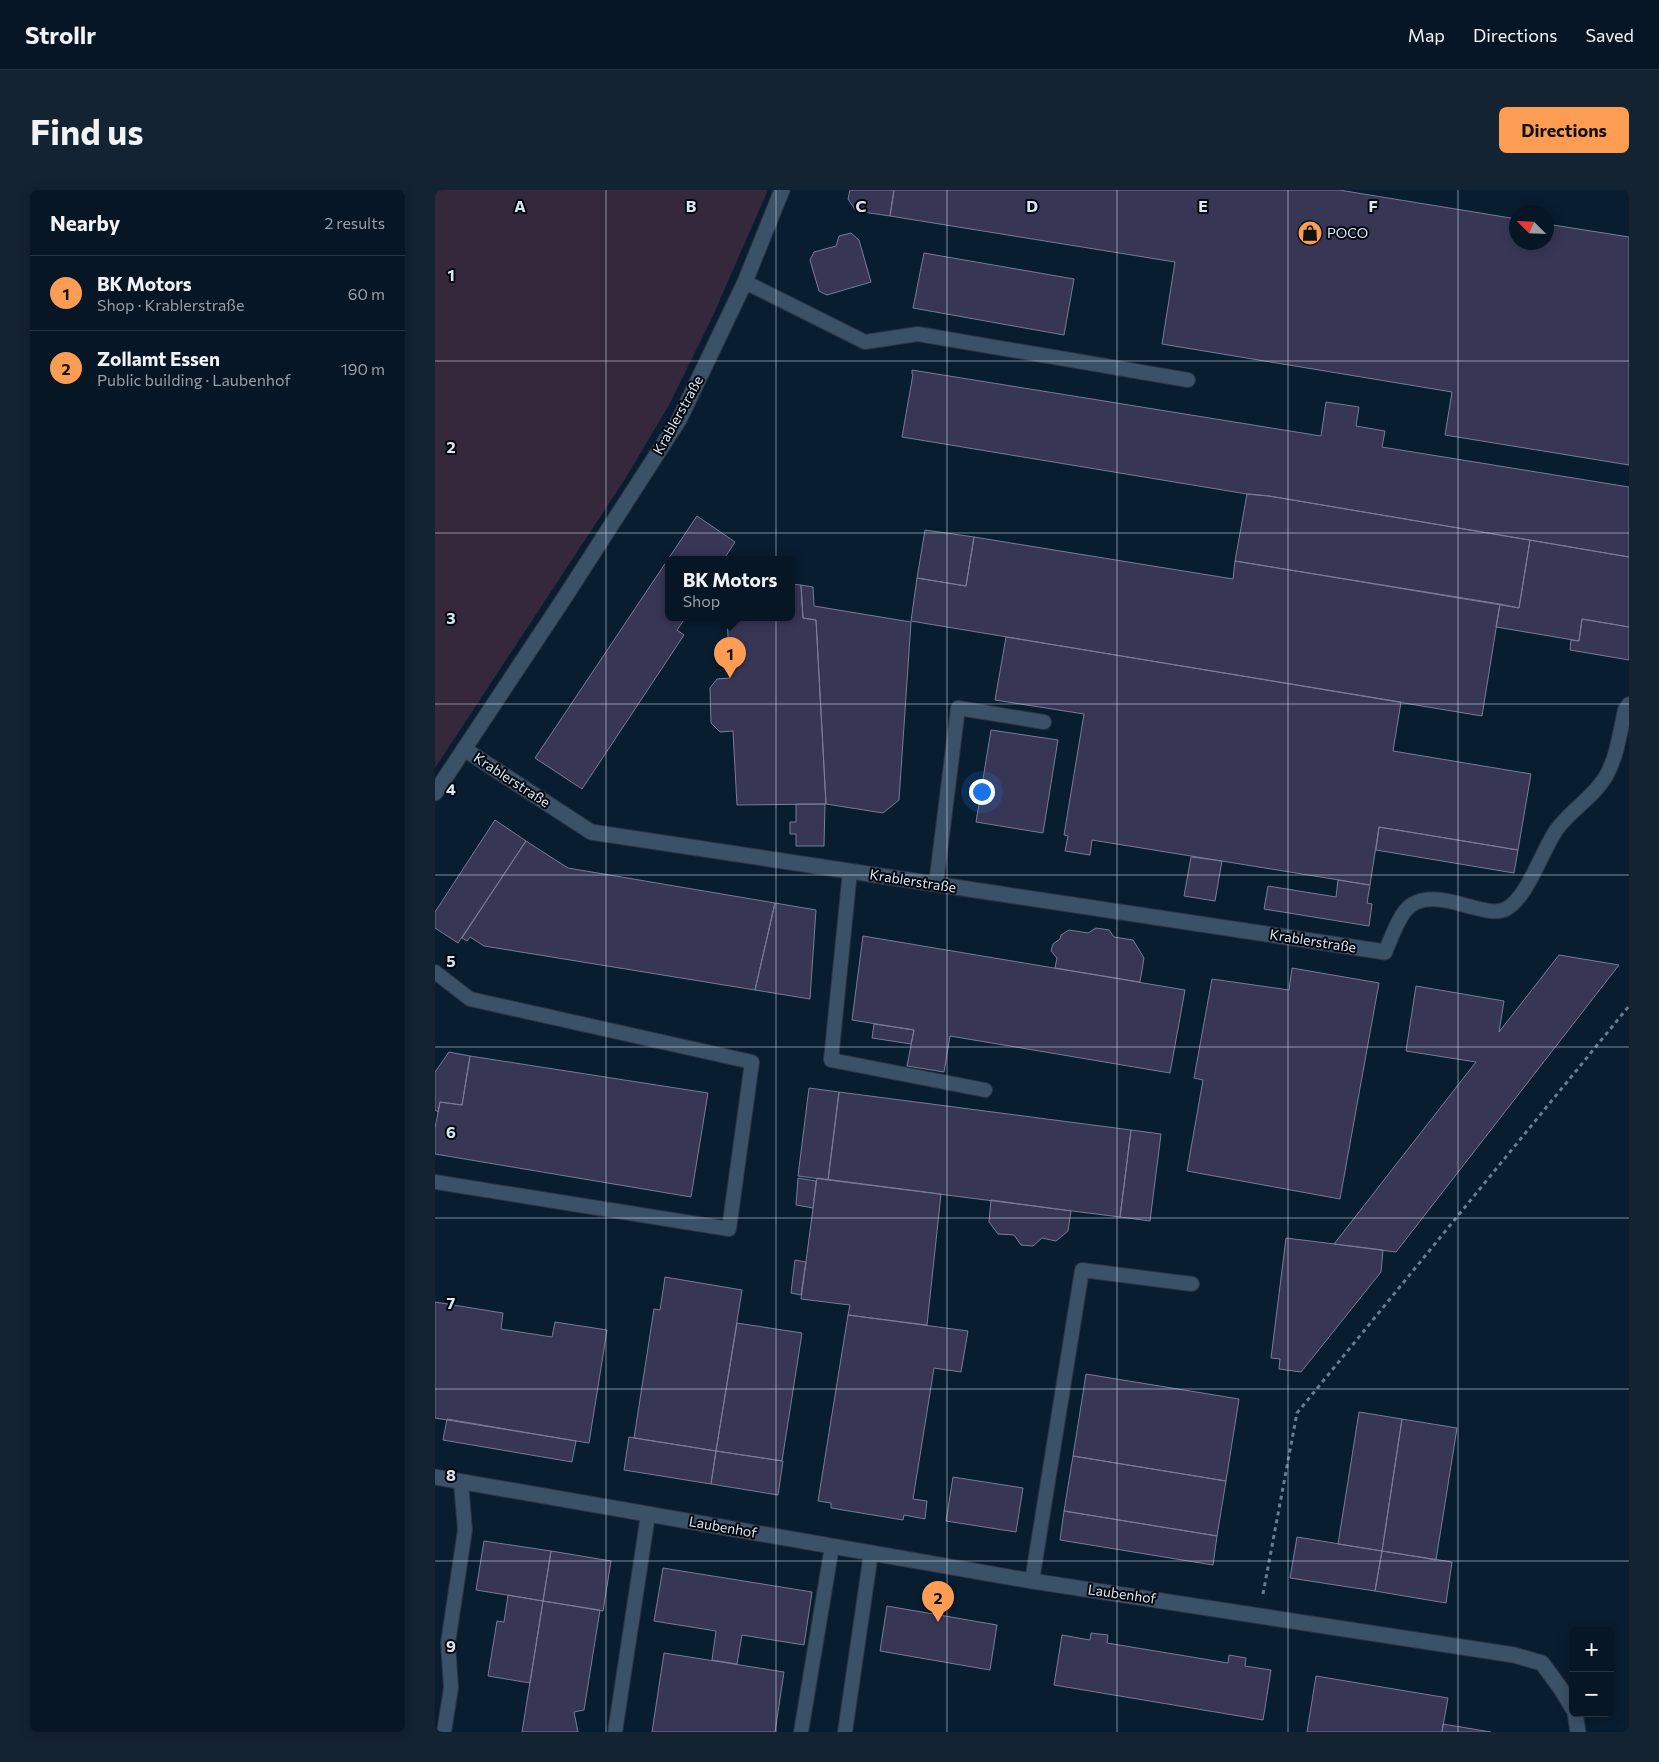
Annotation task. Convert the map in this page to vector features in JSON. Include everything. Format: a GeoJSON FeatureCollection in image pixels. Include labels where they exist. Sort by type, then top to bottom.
{"type":"FeatureCollection","features":[{"type":"Feature","properties":{"kind":"street","name":"Krablerstraße"},"geometry":{"type":"LineString","coordinates":[[435,792],[561,603],[679,420],[745,282],[782,190]]}},
{"type":"Feature","properties":{"kind":"street","name":"Krablerstraße"},"geometry":{"type":"LineString","coordinates":[[464,749],[591,832],[1385,952]]}},
{"type":"Feature","properties":{"kind":"street","name":"Laubenhof"},"geometry":{"type":"LineString","coordinates":[[435,1477],[1032,1581],[1259,1614],[1514,1655],[1542,1663],[1569,1702]]}},
{"type":"Feature","properties":{"kind":"street"},"geometry":{"type":"LineString","coordinates":[[1576,1717],[1578,1732]]}},
{"type":"Feature","properties":{"kind":"lane"},"geometry":{"type":"LineString","coordinates":[[745,282],[865,342],[918,334],[1188,380]]}},
{"type":"Feature","properties":{"kind":"lane"},"geometry":{"type":"LineString","coordinates":[[1385,952],[1405,912],[1412,904],[1422,899],[1494,912],[1505,909],[1515,902],[1524,890],[1557,829],[1606,776],[1614,755],[1625,710],[1629,704]]}},
{"type":"Feature","properties":{"kind":"lane"},"geometry":{"type":"LineString","coordinates":[[936,884],[958,708],[1044,722]]}},
{"type":"Feature","properties":{"kind":"lane"},"geometry":{"type":"LineString","coordinates":[[850,871],[831,1060],[985,1090]]}},
{"type":"Feature","properties":{"kind":"lane"},"geometry":{"type":"LineString","coordinates":[[435,972],[470,999],[752,1062],[729,1229],[435,1182]]}},
{"type":"Feature","properties":{"kind":"lane"},"geometry":{"type":"LineString","coordinates":[[1032,1581],[1082,1270],[1192,1284]]}},
{"type":"Feature","properties":{"kind":"lane"},"geometry":{"type":"LineString","coordinates":[[444,1732],[451,1688],[448,1644],[465,1530],[461,1483]]}},
{"type":"Feature","properties":{"kind":"lane"},"geometry":{"type":"LineString","coordinates":[[615,1732],[648,1514]]}},
{"type":"Feature","properties":{"kind":"lane"},"geometry":{"type":"LineString","coordinates":[[801,1732],[832,1546]]}},
{"type":"Feature","properties":{"kind":"lane"},"geometry":{"type":"LineString","coordinates":[[845,1732],[871,1553]]}},
{"type":"Feature","properties":{"kind":"path"},"geometry":{"type":"LineString","coordinates":[[1259,1614],[1297,1413],[1629,1006]]}},
{"type":"Feature","properties":{"kind":"shaded area"},"geometry":{"type":"Polygon","coordinates":[[[435,190],[768,190],[711,320],[669,405],[625,479],[435,768],[435,190]]]}},
{"type":"Feature","properties":{"kind":"building"},"geometry":{"type":"Polygon","coordinates":[[[850,190],[894,190],[890,216],[856,211],[848,199],[850,190]]]}},
{"type":"Feature","properties":{"kind":"building"},"geometry":{"type":"Polygon","coordinates":[[[894,190],[1339,190],[1509,218],[1509,250],[1554,250],[1554,225],[1629,237],[1629,465],[1445,435],[1452,392],[1162,344],[1175,262],[890,216],[894,190]]]}},
{"type":"Feature","properties":{"kind":"building"},"geometry":{"type":"Polygon","coordinates":[[[851,233],[859,240],[871,282],[827,295],[819,291],[810,260],[814,252],[836,246],[839,236],[851,233]]]}},
{"type":"Feature","properties":{"kind":"building"},"geometry":{"type":"Polygon","coordinates":[[[924,253],[1074,279],[1064,335],[913,308],[924,253]]]}},
{"type":"Feature","properties":{"kind":"building"},"geometry":{"type":"Polygon","coordinates":[[[912,370],[1321,436],[1326,402],[1359,407],[1356,426],[1385,431],[1382,447],[1629,487],[1629,557],[1269,496],[1247,494],[902,437],[913,374],[912,370]]]}},
{"type":"Feature","properties":{"kind":"building"},"geometry":{"type":"Polygon","coordinates":[[[1247,494],[1269,496],[1530,540],[1519,608],[1235,561],[1247,494]]]}},
{"type":"Feature","properties":{"kind":"building"},"geometry":{"type":"Polygon","coordinates":[[[697,516],[735,542],[726,556],[670,556],[697,516]]]}},
{"type":"Feature","properties":{"kind":"building"},"geometry":{"type":"Polygon","coordinates":[[[925,530],[974,537],[966,586],[917,578],[925,530]]]}},
{"type":"Feature","properties":{"kind":"building"},"geometry":{"type":"Polygon","coordinates":[[[974,537],[1233,579],[1235,561],[1500,604],[1482,716],[911,621],[917,578],[966,586],[974,537]]]}},
{"type":"Feature","properties":{"kind":"building"},"geometry":{"type":"Polygon","coordinates":[[[1530,540],[1629,557],[1629,627],[1582,619],[1579,641],[1496,627],[1500,604],[1519,608],[1530,540]]]}},
{"type":"Feature","properties":{"kind":"building"},"geometry":{"type":"Polygon","coordinates":[[[665,564],[665,621],[683,621],[677,630],[684,635],[582,789],[535,758],[665,564]]]}},
{"type":"Feature","properties":{"kind":"building"},"geometry":{"type":"Polygon","coordinates":[[[795,584],[801,585],[803,618],[816,620],[826,804],[737,805],[733,731],[720,732],[711,723],[710,688],[717,679],[730,678],[727,621],[795,621],[795,584]]]}},
{"type":"Feature","properties":{"kind":"building"},"geometry":{"type":"Polygon","coordinates":[[[801,585],[813,587],[814,606],[911,622],[899,800],[883,813],[826,804],[816,620],[803,618],[801,585]]]}},
{"type":"Feature","properties":{"kind":"building"},"geometry":{"type":"Polygon","coordinates":[[[1582,619],[1629,627],[1629,660],[1570,650],[1571,640],[1579,641],[1582,619]]]}},
{"type":"Feature","properties":{"kind":"building"},"geometry":{"type":"Polygon","coordinates":[[[1006,637],[1401,702],[1393,751],[1531,774],[1518,850],[1379,827],[1370,885],[1092,840],[1090,855],[1065,851],[1068,836],[1064,835],[1084,714],[995,700],[1006,637]]]}},
{"type":"Feature","properties":{"kind":"building"},"geometry":{"type":"Polygon","coordinates":[[[991,730],[1058,740],[1043,833],[976,822],[991,730]]]}},
{"type":"Feature","properties":{"kind":"building"},"geometry":{"type":"Polygon","coordinates":[[[796,804],[825,804],[824,846],[796,846],[796,834],[790,834],[790,822],[796,822],[796,804]]]}},
{"type":"Feature","properties":{"kind":"building"},"geometry":{"type":"Polygon","coordinates":[[[495,820],[526,841],[458,943],[435,928],[435,912],[495,820]]]}},
{"type":"Feature","properties":{"kind":"building"},"geometry":{"type":"Polygon","coordinates":[[[1379,827],[1518,850],[1514,873],[1376,850],[1379,827]]]}},
{"type":"Feature","properties":{"kind":"building"},"geometry":{"type":"Polygon","coordinates":[[[526,841],[568,868],[775,903],[755,990],[484,946],[470,937],[467,941],[462,938],[526,841]]]}},
{"type":"Feature","properties":{"kind":"building"},"geometry":{"type":"Polygon","coordinates":[[[1191,857],[1222,861],[1215,901],[1184,896],[1191,857]]]}},
{"type":"Feature","properties":{"kind":"building"},"geometry":{"type":"Polygon","coordinates":[[[1338,880],[1370,885],[1367,903],[1372,904],[1369,926],[1264,909],[1268,886],[1336,897],[1338,880]]]}},
{"type":"Feature","properties":{"kind":"building"},"geometry":{"type":"Polygon","coordinates":[[[775,903],[816,910],[810,999],[755,990],[775,903]]]}},
{"type":"Feature","properties":{"kind":"building"},"geometry":{"type":"Polygon","coordinates":[[[1096,928],[1109,930],[1114,937],[1133,940],[1144,958],[1140,982],[1055,968],[1057,958],[1051,951],[1053,944],[1060,939],[1061,935],[1069,930],[1088,933],[1096,928]]]}},
{"type":"Feature","properties":{"kind":"building"},"geometry":{"type":"Polygon","coordinates":[[[863,936],[1185,990],[1170,1073],[950,1036],[944,1072],[907,1066],[914,1030],[852,1020],[863,936]]]}},
{"type":"Feature","properties":{"kind":"building"},"geometry":{"type":"Polygon","coordinates":[[[1559,955],[1619,965],[1396,1252],[1334,1244],[1476,1062],[1406,1051],[1416,986],[1504,1001],[1499,1032],[1559,955]]]}},
{"type":"Feature","properties":{"kind":"building"},"geometry":{"type":"Polygon","coordinates":[[[1292,968],[1379,983],[1340,1199],[1187,1171],[1203,1080],[1194,1078],[1212,979],[1289,990],[1292,968]]]}},
{"type":"Feature","properties":{"kind":"building"},"geometry":{"type":"Polygon","coordinates":[[[874,1024],[914,1030],[911,1044],[872,1038],[874,1024]]]}},
{"type":"Feature","properties":{"kind":"building"},"geometry":{"type":"Polygon","coordinates":[[[449,1052],[470,1056],[462,1105],[440,1102],[438,1112],[435,1110],[435,1072],[449,1052]]]}},
{"type":"Feature","properties":{"kind":"building"},"geometry":{"type":"Polygon","coordinates":[[[470,1056],[708,1093],[691,1197],[435,1154],[435,1128],[440,1102],[462,1105],[470,1056]]]}},
{"type":"Feature","properties":{"kind":"building"},"geometry":{"type":"Polygon","coordinates":[[[809,1088],[839,1092],[828,1180],[798,1176],[809,1088]]]}},
{"type":"Feature","properties":{"kind":"building"},"geometry":{"type":"Polygon","coordinates":[[[839,1092],[1131,1130],[1120,1217],[828,1180],[839,1092]]]}},
{"type":"Feature","properties":{"kind":"building"},"geometry":{"type":"Polygon","coordinates":[[[1131,1130],[1161,1134],[1150,1221],[1120,1217],[1131,1130]]]}},
{"type":"Feature","properties":{"kind":"building"},"geometry":{"type":"Polygon","coordinates":[[[798,1178],[816,1181],[813,1208],[796,1205],[798,1178]]]}},
{"type":"Feature","properties":{"kind":"building"},"geometry":{"type":"Polygon","coordinates":[[[817,1178],[941,1194],[927,1325],[848,1315],[850,1305],[801,1299],[817,1178]]]}},
{"type":"Feature","properties":{"kind":"building"},"geometry":{"type":"Polygon","coordinates":[[[991,1200],[1071,1211],[1068,1231],[1056,1241],[1042,1238],[1033,1246],[1021,1245],[1014,1235],[998,1234],[989,1222],[991,1200]]]}},
{"type":"Feature","properties":{"kind":"building"},"geometry":{"type":"Polygon","coordinates":[[[1286,1238],[1383,1250],[1381,1272],[1301,1372],[1279,1369],[1280,1359],[1271,1358],[1286,1238]]]}},
{"type":"Feature","properties":{"kind":"building"},"geometry":{"type":"Polygon","coordinates":[[[795,1260],[806,1262],[801,1295],[791,1293],[795,1260]]]}},
{"type":"Feature","properties":{"kind":"building"},"geometry":{"type":"Polygon","coordinates":[[[665,1277],[742,1290],[716,1451],[634,1438],[654,1309],[660,1310],[665,1277]]]}},
{"type":"Feature","properties":{"kind":"building"},"geometry":{"type":"Polygon","coordinates":[[[435,1302],[503,1313],[501,1329],[552,1337],[555,1322],[607,1330],[589,1443],[435,1418],[435,1302]]]}},
{"type":"Feature","properties":{"kind":"building"},"geometry":{"type":"Polygon","coordinates":[[[848,1315],[968,1331],[961,1372],[934,1368],[913,1499],[927,1501],[925,1519],[904,1515],[903,1520],[831,1508],[831,1503],[818,1501],[848,1315]]]}},
{"type":"Feature","properties":{"kind":"building"},"geometry":{"type":"Polygon","coordinates":[[[737,1323],[802,1333],[782,1461],[716,1451],[737,1323]]]}},
{"type":"Feature","properties":{"kind":"building"},"geometry":{"type":"Polygon","coordinates":[[[1086,1374],[1239,1399],[1226,1481],[1073,1456],[1086,1374]]]}},
{"type":"Feature","properties":{"kind":"building"},"geometry":{"type":"Polygon","coordinates":[[[1359,1412],[1402,1419],[1382,1551],[1338,1544],[1359,1412]]]}},
{"type":"Feature","properties":{"kind":"building"},"geometry":{"type":"Polygon","coordinates":[[[447,1419],[576,1441],[572,1462],[443,1440],[447,1419]]]}},
{"type":"Feature","properties":{"kind":"building"},"geometry":{"type":"Polygon","coordinates":[[[1402,1419],[1457,1428],[1436,1560],[1382,1551],[1402,1419]]]}},
{"type":"Feature","properties":{"kind":"building"},"geometry":{"type":"Polygon","coordinates":[[[629,1437],[716,1451],[711,1484],[624,1470],[629,1437]]]}},
{"type":"Feature","properties":{"kind":"building"},"geometry":{"type":"Polygon","coordinates":[[[716,1451],[783,1461],[778,1495],[711,1484],[716,1451]]]}},
{"type":"Feature","properties":{"kind":"building"},"geometry":{"type":"Polygon","coordinates":[[[1073,1456],[1226,1481],[1217,1536],[1064,1511],[1073,1456]]]}},
{"type":"Feature","properties":{"kind":"building"},"geometry":{"type":"Polygon","coordinates":[[[953,1477],[1023,1488],[1016,1532],[946,1521],[953,1477]]]}},
{"type":"Feature","properties":{"kind":"building"},"geometry":{"type":"Polygon","coordinates":[[[1064,1511],[1217,1536],[1213,1565],[1060,1540],[1064,1511]]]}},
{"type":"Feature","properties":{"kind":"building"},"geometry":{"type":"Polygon","coordinates":[[[1297,1537],[1382,1551],[1375,1591],[1290,1578],[1297,1537]]]}},
{"type":"Feature","properties":{"kind":"building"},"geometry":{"type":"Polygon","coordinates":[[[484,1541],[551,1551],[543,1601],[476,1590],[484,1541]]]}},
{"type":"Feature","properties":{"kind":"building"},"geometry":{"type":"Polygon","coordinates":[[[551,1551],[611,1561],[603,1611],[543,1601],[551,1551]]]}},
{"type":"Feature","properties":{"kind":"building"},"geometry":{"type":"Polygon","coordinates":[[[1382,1551],[1452,1562],[1446,1603],[1375,1591],[1382,1551]]]}},
{"type":"Feature","properties":{"kind":"building"},"geometry":{"type":"Polygon","coordinates":[[[663,1568],[812,1592],[804,1645],[742,1635],[737,1664],[712,1660],[716,1631],[654,1621],[663,1568]]]}},
{"type":"Feature","properties":{"kind":"building"},"geometry":{"type":"Polygon","coordinates":[[[508,1595],[543,1601],[530,1683],[488,1676],[497,1621],[504,1622],[508,1595]]]}},
{"type":"Feature","properties":{"kind":"building"},"geometry":{"type":"Polygon","coordinates":[[[543,1601],[600,1610],[584,1710],[574,1712],[578,1732],[522,1732],[543,1601]]]}},
{"type":"Feature","properties":{"kind":"building"},"geometry":{"type":"Polygon","coordinates":[[[887,1606],[997,1625],[990,1670],[880,1651],[887,1606]]]}},
{"type":"Feature","properties":{"kind":"building"},"geometry":{"type":"Polygon","coordinates":[[[1091,1633],[1108,1635],[1107,1643],[1228,1663],[1229,1655],[1246,1658],[1245,1666],[1271,1670],[1263,1720],[1054,1685],[1062,1635],[1090,1640],[1091,1633]]]}},
{"type":"Feature","properties":{"kind":"building"},"geometry":{"type":"Polygon","coordinates":[[[664,1653],[784,1672],[775,1732],[652,1732],[664,1653]]]}},
{"type":"Feature","properties":{"kind":"building"},"geometry":{"type":"Polygon","coordinates":[[[1316,1676],[1448,1698],[1442,1732],[1307,1732],[1316,1676]]]}},
{"type":"Feature","properties":{"kind":"building"},"geometry":{"type":"Polygon","coordinates":[[[1443,1724],[1491,1732],[1442,1732],[1443,1724]]]}},
{"type":"Feature","properties":{"kind":"place","name":"POCO"},"geometry":{"type":"Point","coordinates":[1310,233]}},
{"type":"Feature","properties":{"kind":"place","name":"BK Motors"},"geometry":{"type":"Point","coordinates":[730,678]}},
{"type":"Feature","properties":{"kind":"place","name":"Zollamt Essen"},"geometry":{"type":"Point","coordinates":[938,1622]}}]}
